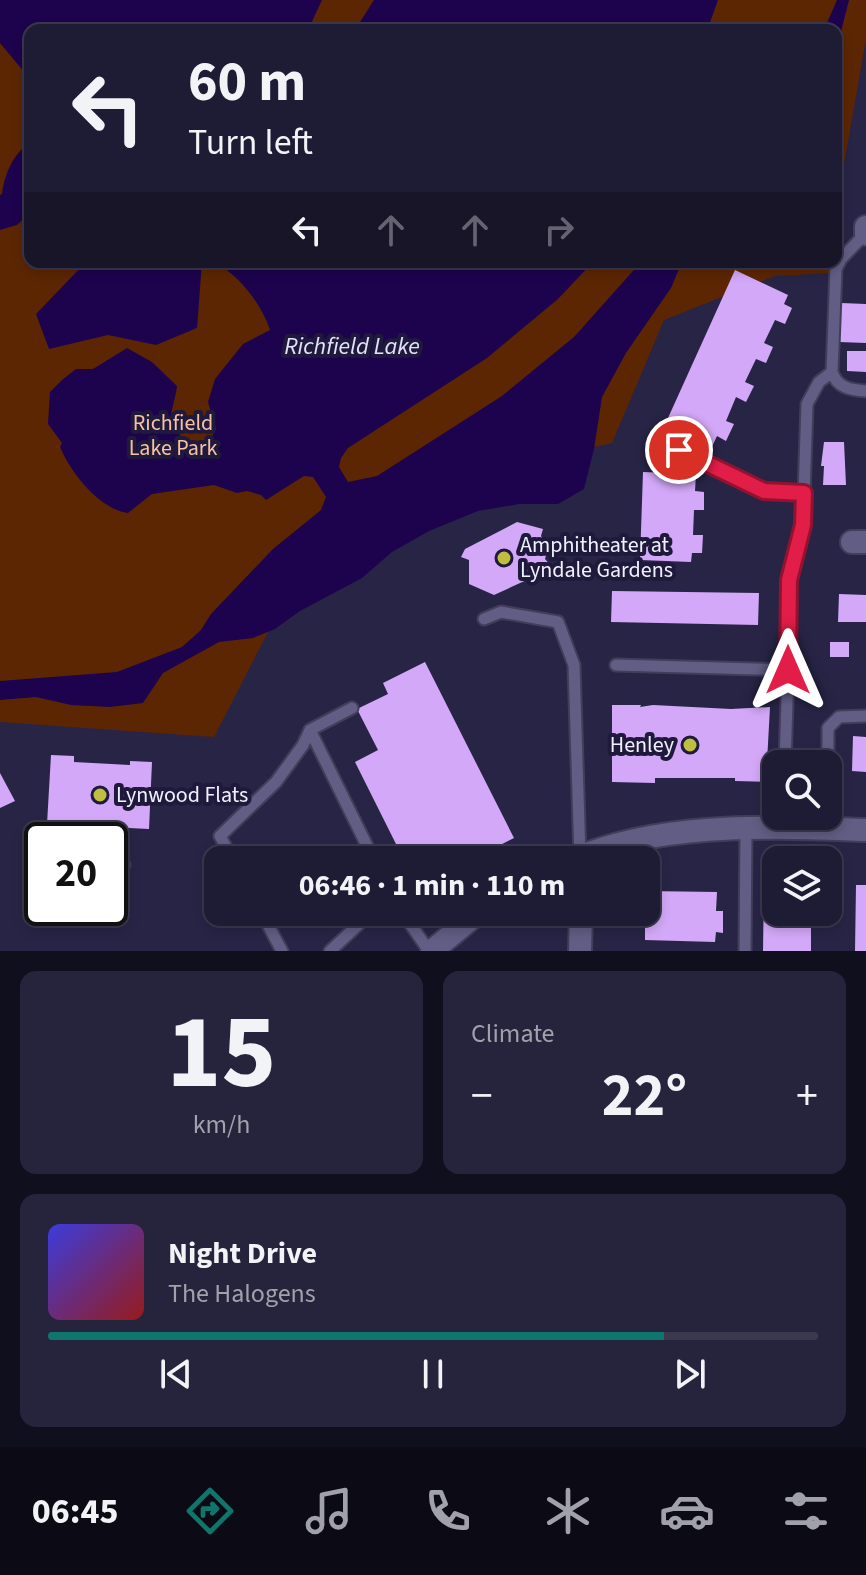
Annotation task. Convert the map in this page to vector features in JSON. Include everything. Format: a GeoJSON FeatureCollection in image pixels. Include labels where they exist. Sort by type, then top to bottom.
{"type":"FeatureCollection","features":[{"type":"Feature","properties":{"kind":"main road"},"geometry":{"type":"LineString","coordinates":[[866,227],[866,234]]}},
{"type":"Feature","properties":{"kind":"main road"},"geometry":{"type":"LineString","coordinates":[[623,846],[701,830],[762,825]]}},
{"type":"Feature","properties":{"kind":"main road"},"geometry":{"type":"LineString","coordinates":[[842,829],[866,830]]}},
{"type":"Feature","properties":{"kind":"main road"},"geometry":{"type":"LineString","coordinates":[[430,951],[461,926]]}},
{"type":"Feature","properties":{"kind":"main road"},"geometry":{"type":"LineString","coordinates":[[580,951],[581,926]]}},
{"type":"Feature","properties":{"kind":"lane"},"geometry":{"type":"LineString","coordinates":[[842,258],[866,234]]}},
{"type":"Feature","properties":{"kind":"lane"},"geometry":{"type":"LineString","coordinates":[[836,268],[832,372],[835,381],[848,389],[866,391]]}},
{"type":"Feature","properties":{"kind":"lane"},"geometry":{"type":"LineString","coordinates":[[785,750],[789,580],[803,525],[807,404],[819,382],[832,372]]}},
{"type":"Feature","properties":{"kind":"lane"},"geometry":{"type":"LineString","coordinates":[[679,450],[764,491],[804,493]]}},
{"type":"Feature","properties":{"kind":"lane"},"geometry":{"type":"LineString","coordinates":[[484,619],[501,612],[558,622],[574,665],[577,846]]}},
{"type":"Feature","properties":{"kind":"lane"},"geometry":{"type":"LineString","coordinates":[[616,665],[788,670]]}},
{"type":"Feature","properties":{"kind":"lane"},"geometry":{"type":"LineString","coordinates":[[225,846],[220,836],[276,782],[310,730],[352,708]]}},
{"type":"Feature","properties":{"kind":"lane"},"geometry":{"type":"LineString","coordinates":[[828,750],[828,728],[839,717],[866,716]]}},
{"type":"Feature","properties":{"kind":"lane"},"geometry":{"type":"LineString","coordinates":[[310,730],[367,846]]}},
{"type":"Feature","properties":{"kind":"lane"},"geometry":{"type":"LineString","coordinates":[[745,951],[746,828]]}},
{"type":"Feature","properties":{"kind":"lane"},"geometry":{"type":"LineString","coordinates":[[269,926],[282,951]]}},
{"type":"Feature","properties":{"kind":"lane"},"geometry":{"type":"LineString","coordinates":[[330,951],[357,926]]}},
{"type":"Feature","properties":{"kind":"lane"},"geometry":{"type":"LineString","coordinates":[[412,926],[430,951]]}},
{"type":"Feature","properties":{"kind":"green space","name":"Richfield Lake Park"},"geometry":{"type":"Polygon","coordinates":[[[0,0],[866,0],[866,39],[842,176],[842,24],[24,24],[24,268],[830,268],[830,273],[775,276],[664,320],[612,443],[333,506],[214,737],[0,722],[0,0]]]}},
{"type":"Feature","properties":{"kind":"water"},"geometry":{"type":"Polygon","coordinates":[[[0,0],[322,0],[311,24],[24,24],[24,72],[0,43],[0,0]]]}},
{"type":"Feature","properties":{"kind":"water"},"geometry":{"type":"Polygon","coordinates":[[[374,0],[718,0],[709,24],[359,24],[374,0]]]}},
{"type":"Feature","properties":{"kind":"water"},"geometry":{"type":"Polygon","coordinates":[[[837,0],[849,0],[842,27],[842,24],[827,24],[837,0]]]}},
{"type":"Feature","properties":{"kind":"water"},"geometry":{"type":"Polygon","coordinates":[[[24,148],[24,219],[17,225],[0,230],[0,195],[7,172],[24,148]]]}},
{"type":"Feature","properties":{"kind":"water"},"geometry":{"type":"Polygon","coordinates":[[[80,268],[202,268],[197,328],[156,345],[108,335],[49,349],[36,314],[80,268]]]}},
{"type":"Feature","properties":{"kind":"water","name":"Richfield Lake"},"geometry":{"type":"Polygon","coordinates":[[[223,268],[587,268],[558,299],[487,358],[348,448],[339,467],[348,482],[377,476],[502,396],[574,337],[636,268],[679,268],[671,288],[626,353],[602,397],[584,489],[558,504],[519,504],[478,511],[429,531],[392,552],[362,578],[300,611],[275,629],[253,638],[219,642],[163,673],[143,703],[110,707],[71,705],[36,697],[0,700],[0,681],[117,672],[182,647],[273,549],[321,510],[326,497],[313,477],[304,476],[266,500],[261,495],[247,491],[237,493],[214,485],[152,494],[128,513],[117,510],[87,488],[71,468],[60,447],[62,443],[48,424],[50,392],[62,380],[76,369],[93,369],[127,348],[152,362],[177,386],[171,417],[179,434],[190,440],[209,441],[216,429],[208,402],[215,379],[243,344],[270,330],[261,310],[232,274],[223,268]]]}},
{"type":"Feature","properties":{"kind":"building"},"geometry":{"type":"Polygon","coordinates":[[[735,270],[788,295],[784,304],[792,308],[785,324],[775,320],[764,343],[773,347],[766,363],[756,359],[745,382],[754,386],[746,402],[736,397],[726,421],[734,424],[726,441],[717,436],[710,451],[663,429],[735,270]]]}},
{"type":"Feature","properties":{"kind":"building"},"geometry":{"type":"Polygon","coordinates":[[[841,303],[866,304],[866,343],[839,342],[841,303]]]}},
{"type":"Feature","properties":{"kind":"building"},"geometry":{"type":"Polygon","coordinates":[[[847,351],[866,351],[866,372],[847,371],[847,351]]]}},
{"type":"Feature","properties":{"kind":"building"},"geometry":{"type":"Polygon","coordinates":[[[824,442],[844,442],[846,485],[823,485],[824,466],[821,466],[824,442]]]}},
{"type":"Feature","properties":{"kind":"building"},"geometry":{"type":"Polygon","coordinates":[[[643,472],[696,474],[695,491],[704,492],[704,510],[694,510],[693,535],[703,535],[702,553],[692,553],[691,562],[640,560],[643,472]]]}},
{"type":"Feature","properties":{"kind":"building","name":"Amphitheater at Lyndale Gardens"},"geometry":{"type":"Polygon","coordinates":[[[517,522],[543,529],[541,536],[548,548],[545,559],[553,568],[494,595],[469,584],[469,560],[461,557],[465,549],[517,522]]]}},
{"type":"Feature","properties":{"kind":"building"},"geometry":{"type":"Polygon","coordinates":[[[612,591],[759,593],[758,625],[611,622],[612,591]]]}},
{"type":"Feature","properties":{"kind":"building"},"geometry":{"type":"Polygon","coordinates":[[[839,594],[866,595],[866,622],[838,622],[839,594]]]}},
{"type":"Feature","properties":{"kind":"building"},"geometry":{"type":"Polygon","coordinates":[[[830,642],[849,642],[849,657],[830,657],[830,642]]]}},
{"type":"Feature","properties":{"kind":"building"},"geometry":{"type":"Polygon","coordinates":[[[425,662],[514,838],[498,846],[397,846],[355,762],[378,750],[357,709],[388,694],[383,683],[425,662]]]}},
{"type":"Feature","properties":{"kind":"building","name":"Henley"},"geometry":{"type":"Polygon","coordinates":[[[612,705],[731,709],[770,707],[768,750],[762,750],[762,782],[735,781],[735,778],[655,778],[655,783],[612,782],[612,705]]]}},
{"type":"Feature","properties":{"kind":"building"},"geometry":{"type":"Polygon","coordinates":[[[853,736],[866,737],[866,772],[852,771],[853,736]]]}},
{"type":"Feature","properties":{"kind":"building","name":"Lynwood Flats"},"geometry":{"type":"Polygon","coordinates":[[[51,755],[74,756],[74,762],[130,765],[130,761],[152,762],[149,829],[128,828],[128,822],[47,822],[51,755]]]}},
{"type":"Feature","properties":{"kind":"building"},"geometry":{"type":"Polygon","coordinates":[[[0,773],[15,801],[0,808],[0,773]]]}},
{"type":"Feature","properties":{"kind":"building"},"geometry":{"type":"Polygon","coordinates":[[[856,885],[866,885],[866,951],[855,951],[856,885]]]}},
{"type":"Feature","properties":{"kind":"building"},"geometry":{"type":"Polygon","coordinates":[[[660,891],[717,892],[716,911],[723,911],[723,933],[716,932],[715,942],[645,940],[645,926],[660,926],[660,891]]]}},
{"type":"Feature","properties":{"kind":"building"},"geometry":{"type":"Polygon","coordinates":[[[763,926],[811,926],[811,951],[763,951],[763,926]]]}},
{"type":"Feature","properties":{"kind":"place","name":"Amphitheater at Lyndale Gardens"},"geometry":{"type":"Point","coordinates":[504,558]}},
{"type":"Feature","properties":{"kind":"place","name":"Henley"},"geometry":{"type":"Point","coordinates":[690,745]}},
{"type":"Feature","properties":{"kind":"place","name":"Lynwood Flats"},"geometry":{"type":"Point","coordinates":[100,795]}},
{"type":"Feature","properties":{"kind":"route"},"geometry":{"type":"LineString","coordinates":[[679,450],[764,491],[804,493],[803,525],[789,580],[788,670]]}}]}
